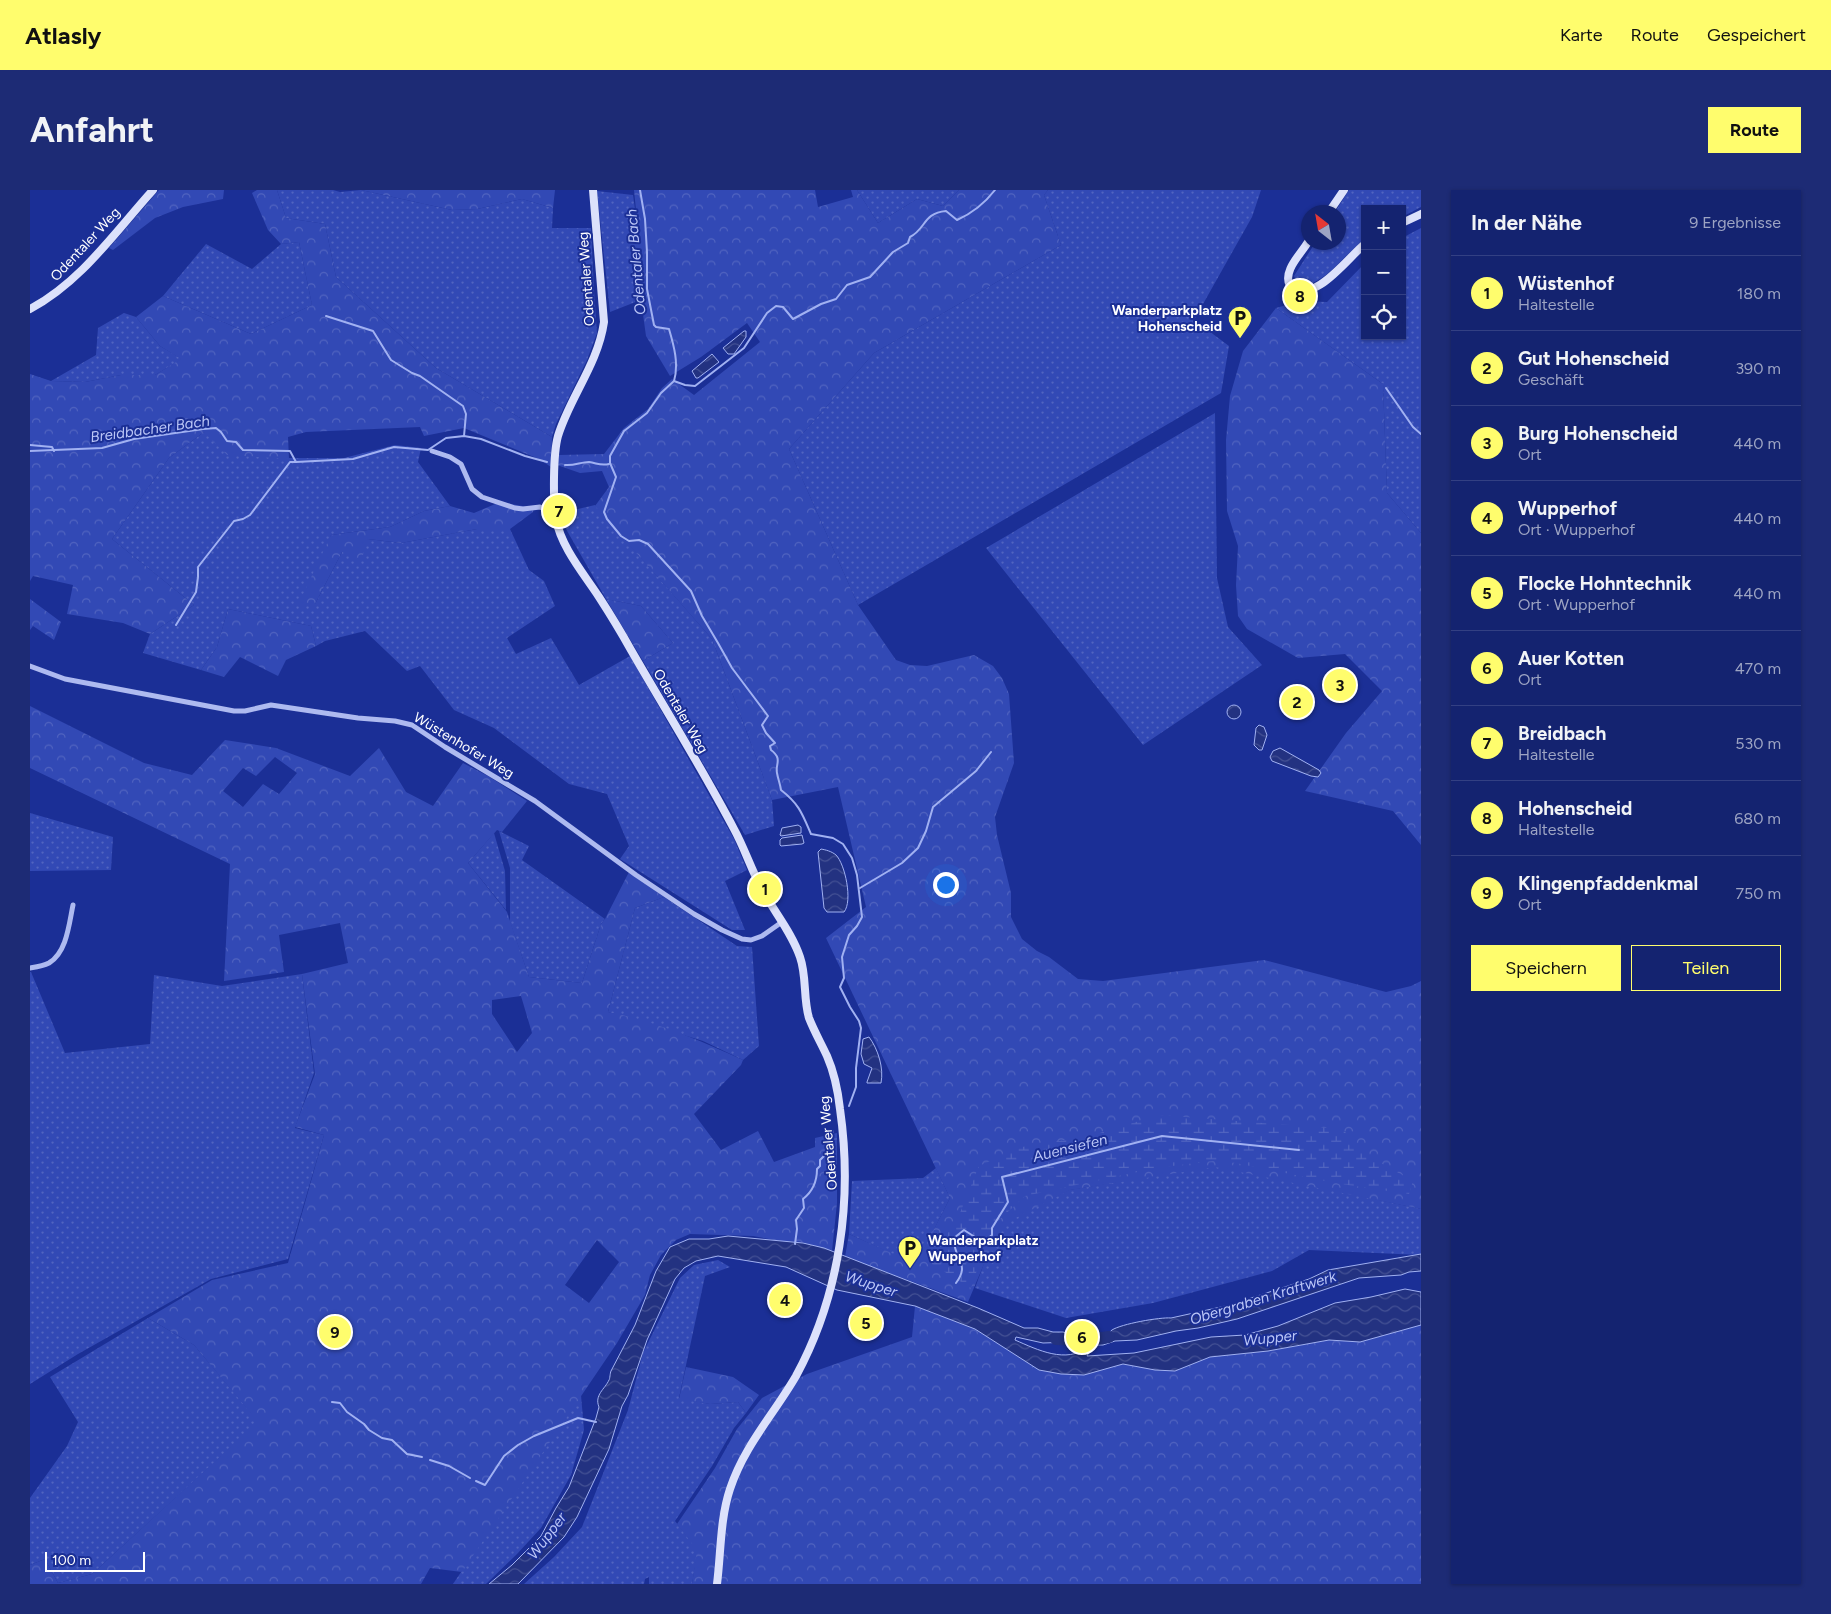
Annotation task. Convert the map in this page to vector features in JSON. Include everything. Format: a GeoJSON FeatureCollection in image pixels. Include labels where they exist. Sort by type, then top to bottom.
{"type":"FeatureCollection","features":[{"type":"Feature","properties":{"kind":"main road","name":"Odentaler Weg"},"geometry":{"type":"LineString","coordinates":[[30,309],[53,296],[72,280],[152,190]]}},
{"type":"Feature","properties":{"kind":"main road","name":"Odentaler Weg"},"geometry":{"type":"LineString","coordinates":[[593,190],[604,322],[600,342],[589,370],[558,436],[555,461],[558,527],[574,560],[612,617],[735,830],[762,890],[782,922],[800,958],[808,1015],[827,1057],[837,1092],[842,1125],[846,1186],[840,1246],[829,1294],[818,1328],[798,1372],[743,1457],[729,1491],[723,1518],[717,1584]]}},
{"type":"Feature","properties":{"kind":"main road"},"geometry":{"type":"LineString","coordinates":[[1334,205],[1344,190]]}},
{"type":"Feature","properties":{"kind":"main road"},"geometry":{"type":"LineString","coordinates":[[1406,221],[1421,214]]}},
{"type":"Feature","properties":{"kind":"main road"},"geometry":{"type":"LineString","coordinates":[[1303,250],[1288,274],[1289,284],[1294,289],[1300,291],[1313,290],[1361,248]]}},
{"type":"Feature","properties":{"kind":"street"},"geometry":{"type":"LineString","coordinates":[[432,451],[450,457],[461,464],[472,489],[482,496],[515,508],[540,508],[556,514]]}},
{"type":"Feature","properties":{"kind":"street","name":"Wüstenhofer Weg"},"geometry":{"type":"LineString","coordinates":[[30,666],[65,679],[234,711],[246,711],[271,705],[358,718],[395,721],[412,725],[445,748],[535,801],[636,875],[694,914],[722,930],[742,939],[751,940],[762,936],[782,922]]}},
{"type":"Feature","properties":{"kind":"street"},"geometry":{"type":"LineString","coordinates":[[30,968],[51,962],[57,954],[67,937],[73,906]]}},
{"type":"Feature","properties":{"kind":"green space"},"geometry":{"type":"Polygon","coordinates":[[[159,190],[224,190],[223,199],[183,207],[155,218],[113,250],[109,248],[159,190]]]}},
{"type":"Feature","properties":{"kind":"green space"},"geometry":{"type":"Polygon","coordinates":[[[257,190],[277,190],[286,218],[325,224],[336,277],[436,368],[552,437],[551,467],[539,459],[464,428],[424,436],[420,427],[306,432],[288,437],[289,459],[227,455],[204,432],[169,458],[112,539],[194,605],[150,634],[123,623],[67,614],[73,585],[33,576],[30,581],[30,374],[51,381],[85,382],[121,375],[155,375],[181,359],[160,346],[136,317],[163,296],[251,334],[312,305],[299,242],[281,244],[268,230],[252,193],[257,190]]]}},
{"type":"Feature","properties":{"kind":"green space"},"geometry":{"type":"Polygon","coordinates":[[[277,190],[333,190],[340,192],[361,190],[452,210],[477,209],[522,199],[553,208],[552,228],[591,228],[597,333],[587,360],[556,424],[552,437],[436,368],[336,277],[325,224],[286,218],[277,190]]]}},
{"type":"Feature","properties":{"kind":"green space"},"geometry":{"type":"Polygon","coordinates":[[[361,190],[555,190],[553,208],[522,199],[477,209],[452,210],[361,190]]]}},
{"type":"Feature","properties":{"kind":"green space"},"geometry":{"type":"Polygon","coordinates":[[[634,190],[815,190],[818,207],[853,197],[851,190],[857,190],[878,223],[917,199],[943,206],[959,190],[1048,190],[1044,195],[1061,245],[874,353],[789,449],[858,605],[896,660],[910,665],[927,666],[974,655],[993,666],[1002,678],[1009,694],[1014,763],[995,817],[997,835],[1011,893],[1011,917],[1022,939],[1078,979],[1103,981],[1264,960],[1386,992],[1411,986],[1421,981],[1421,1209],[1215,1167],[1070,1190],[1000,1226],[968,1302],[845,1257],[849,1234],[916,1264],[950,1198],[826,938],[866,907],[838,787],[772,800],[712,639],[595,506],[609,487],[602,471],[580,473],[557,465],[559,455],[604,454],[624,428],[648,409],[662,388],[672,379],[694,395],[760,342],[747,323],[701,357],[670,376],[646,336],[641,300],[633,303],[638,230],[634,190]]]}},
{"type":"Feature","properties":{"kind":"green space"},"geometry":{"type":"Polygon","coordinates":[[[857,190],[959,190],[943,206],[917,199],[878,223],[857,190]]]}},
{"type":"Feature","properties":{"kind":"green space"},"geometry":{"type":"Polygon","coordinates":[[[1048,190],[1261,190],[1252,217],[1194,320],[1229,346],[1221,393],[858,605],[789,449],[874,353],[1061,245],[1044,195],[1048,190]]]}},
{"type":"Feature","properties":{"kind":"green space"},"geometry":{"type":"Polygon","coordinates":[[[1349,190],[1421,190],[1421,207],[1406,215],[1406,205],[1361,205],[1361,242],[1320,279],[1302,286],[1297,283],[1294,276],[1311,250],[1346,250],[1346,205],[1339,205],[1349,190]]]}},
{"type":"Feature","properties":{"kind":"green space"},"geometry":{"type":"Polygon","coordinates":[[[597,191],[633,195],[638,230],[633,303],[610,312],[597,191]]]}},
{"type":"Feature","properties":{"kind":"green space"},"geometry":{"type":"Polygon","coordinates":[[[1421,228],[1421,533],[1387,493],[1383,384],[1276,308],[1301,301],[1327,302],[1361,267],[1361,340],[1406,340],[1406,236],[1421,228]]]}},
{"type":"Feature","properties":{"kind":"green space"},"geometry":{"type":"Polygon","coordinates":[[[299,242],[312,305],[251,334],[163,296],[206,244],[252,269],[281,244],[299,242]]]}},
{"type":"Feature","properties":{"kind":"green space"},"geometry":{"type":"Polygon","coordinates":[[[1276,308],[1383,384],[1387,493],[1421,533],[1421,845],[1393,811],[1305,791],[1346,733],[1382,691],[1345,654],[1298,658],[1247,629],[1238,616],[1236,585],[1238,546],[1227,511],[1226,440],[1230,396],[1243,351],[1276,308]]]}},
{"type":"Feature","properties":{"kind":"green space"},"geometry":{"type":"Polygon","coordinates":[[[124,313],[136,317],[160,346],[182,359],[155,375],[121,375],[85,382],[51,381],[96,355],[98,328],[124,313]]]}},
{"type":"Feature","properties":{"kind":"green space"},"geometry":{"type":"Polygon","coordinates":[[[1215,413],[1217,578],[1228,627],[1262,665],[1143,745],[986,548],[1215,413]]]}},
{"type":"Feature","properties":{"kind":"green space"},"geometry":{"type":"Polygon","coordinates":[[[204,432],[280,458],[344,458],[395,445],[421,448],[418,462],[450,506],[424,511],[390,527],[331,535],[315,604],[342,552],[368,539],[401,543],[477,529],[510,529],[529,570],[544,581],[555,606],[507,638],[516,654],[551,638],[579,685],[630,656],[734,839],[747,870],[725,881],[745,930],[732,930],[620,859],[629,846],[607,794],[569,784],[494,728],[454,710],[420,666],[407,671],[365,631],[325,641],[316,646],[311,626],[228,609],[217,647],[201,670],[143,653],[150,634],[194,605],[112,539],[169,458],[204,432]]]}},
{"type":"Feature","properties":{"kind":"green space"},"geometry":{"type":"Polygon","coordinates":[[[500,502],[534,508],[533,512],[510,529],[477,529],[401,543],[368,539],[361,561],[342,552],[315,604],[298,605],[331,535],[390,527],[424,511],[450,506],[474,513],[500,502]]]}},
{"type":"Feature","properties":{"kind":"green space"},"geometry":{"type":"Polygon","coordinates":[[[595,505],[712,639],[772,800],[774,826],[745,835],[643,661],[673,643],[641,606],[606,599],[566,529],[561,513],[595,505]]]}},
{"type":"Feature","properties":{"kind":"green space"},"geometry":{"type":"Polygon","coordinates":[[[30,599],[61,622],[54,640],[33,626],[30,630],[30,599]]]}},
{"type":"Feature","properties":{"kind":"green space"},"geometry":{"type":"Polygon","coordinates":[[[606,599],[641,606],[673,643],[643,661],[606,599]]]}},
{"type":"Feature","properties":{"kind":"green space"},"geometry":{"type":"Polygon","coordinates":[[[228,609],[311,626],[316,646],[286,660],[278,676],[240,657],[224,677],[201,670],[217,647],[228,609]]]}},
{"type":"Feature","properties":{"kind":"green space"},"geometry":{"type":"Polygon","coordinates":[[[30,706],[144,763],[192,775],[225,740],[276,748],[350,776],[379,748],[406,792],[433,806],[463,763],[488,776],[527,801],[502,832],[497,830],[468,863],[507,912],[529,977],[582,983],[601,924],[629,872],[664,897],[635,908],[608,1012],[660,1026],[743,1060],[741,1065],[694,1114],[721,1150],[758,1131],[774,1162],[815,1147],[815,1138],[837,1133],[837,1203],[832,1251],[802,1242],[780,1241],[753,1236],[690,1234],[676,1240],[661,1255],[650,1275],[645,1295],[617,1343],[462,1572],[430,1568],[421,1584],[30,1584],[30,1565],[45,1559],[58,1583],[92,1574],[258,1422],[194,1345],[148,1318],[212,1280],[288,1263],[324,1135],[295,1127],[315,1074],[302,974],[348,963],[340,923],[279,935],[284,972],[224,981],[230,864],[30,768],[30,706]],[[275,757],[256,776],[243,768],[223,791],[243,807],[263,784],[279,794],[297,773],[275,757]],[[521,996],[492,1000],[492,1014],[517,1052],[532,1033],[521,996]],[[597,1240],[565,1285],[589,1303],[619,1262],[597,1240]]]}},
{"type":"Feature","properties":{"kind":"green space"},"geometry":{"type":"Polygon","coordinates":[[[30,813],[113,837],[111,870],[30,871],[30,813]]]}},
{"type":"Feature","properties":{"kind":"green space"},"geometry":{"type":"Polygon","coordinates":[[[499,831],[529,846],[522,860],[605,919],[601,924],[582,983],[529,977],[510,922],[510,868],[499,831]]]}},
{"type":"Feature","properties":{"kind":"green space"},"geometry":{"type":"Polygon","coordinates":[[[494,833],[505,871],[506,910],[468,863],[494,833]]]}},
{"type":"Feature","properties":{"kind":"green space"},"geometry":{"type":"Polygon","coordinates":[[[664,897],[737,946],[752,947],[759,1046],[743,1060],[703,1041],[608,1012],[635,908],[664,897]]]}},
{"type":"Feature","properties":{"kind":"green space"},"geometry":{"type":"Polygon","coordinates":[[[30,972],[65,1053],[150,1044],[154,975],[222,986],[302,974],[314,1073],[295,1128],[324,1135],[288,1259],[211,1279],[78,1354],[30,1384],[30,972]]]}},
{"type":"Feature","properties":{"kind":"green space"},"geometry":{"type":"Polygon","coordinates":[[[1159,1115],[1342,1129],[1370,1157],[1413,1181],[1409,1194],[1341,1184],[1220,1160],[1156,1168],[1025,1196],[998,1221],[986,1243],[971,1288],[932,1264],[932,1247],[958,1218],[979,1166],[1022,1147],[1090,1136],[1159,1115]]]}},
{"type":"Feature","properties":{"kind":"green space"},"geometry":{"type":"Polygon","coordinates":[[[1217,1165],[1421,1209],[1421,1255],[1309,1250],[1272,1271],[1153,1303],[1066,1318],[975,1288],[998,1225],[1069,1190],[1217,1165]]]}},
{"type":"Feature","properties":{"kind":"green space"},"geometry":{"type":"Polygon","coordinates":[[[936,1168],[950,1198],[916,1265],[849,1234],[852,1181],[923,1178],[936,1168]]]}},
{"type":"Feature","properties":{"kind":"green space"},"geometry":{"type":"Polygon","coordinates":[[[718,1260],[730,1267],[705,1276],[679,1398],[710,1404],[738,1402],[746,1413],[734,1428],[712,1466],[675,1521],[698,1550],[692,1584],[649,1584],[649,1577],[645,1579],[644,1584],[524,1584],[554,1557],[582,1527],[628,1410],[643,1353],[680,1278],[694,1265],[718,1260]]]}},
{"type":"Feature","properties":{"kind":"green space"},"geometry":{"type":"Polygon","coordinates":[[[915,1306],[975,1329],[1039,1370],[1061,1374],[1084,1374],[1123,1364],[1155,1370],[1175,1371],[1210,1357],[1268,1351],[1329,1340],[1360,1342],[1421,1325],[1421,1584],[692,1584],[697,1550],[677,1524],[715,1468],[737,1429],[762,1398],[807,1374],[912,1337],[915,1306]]]}},
{"type":"Feature","properties":{"kind":"green space"},"geometry":{"type":"Polygon","coordinates":[[[148,1318],[194,1345],[259,1422],[92,1574],[58,1583],[45,1559],[30,1565],[30,1498],[67,1446],[78,1422],[50,1377],[148,1318]]]}},
{"type":"Feature","properties":{"kind":"green space"},"geometry":{"type":"Polygon","coordinates":[[[686,1367],[733,1377],[759,1395],[746,1413],[738,1402],[710,1404],[679,1399],[686,1367]]]}},
{"type":"Feature","properties":{"kind":"green space"},"geometry":{"type":"Polygon","coordinates":[[[581,1395],[584,1430],[571,1475],[541,1528],[486,1584],[453,1584],[581,1395]]]}},
{"type":"Feature","properties":{"kind":"water"},"geometry":{"type":"Polygon","coordinates":[[[746,331],[746,337],[734,354],[728,354],[723,348],[746,331]]]}},
{"type":"Feature","properties":{"kind":"water"},"geometry":{"type":"Polygon","coordinates":[[[712,354],[719,362],[696,378],[692,371],[712,354]]]}},
{"type":"Feature","properties":{"kind":"water"},"geometry":{"type":"Polygon","coordinates":[[[1231,705],[1237,705],[1241,712],[1237,719],[1231,719],[1227,715],[1227,709],[1231,705]]]}},
{"type":"Feature","properties":{"kind":"water"},"geometry":{"type":"Polygon","coordinates":[[[1259,725],[1264,727],[1267,735],[1262,750],[1259,750],[1254,745],[1256,728],[1259,725]]]}},
{"type":"Feature","properties":{"kind":"water"},"geometry":{"type":"Polygon","coordinates":[[[1280,748],[1319,770],[1321,773],[1318,777],[1311,776],[1272,761],[1270,757],[1273,751],[1280,748]]]}},
{"type":"Feature","properties":{"kind":"water"},"geometry":{"type":"Polygon","coordinates":[[[798,825],[801,827],[801,833],[780,835],[782,828],[798,825]]]}},
{"type":"Feature","properties":{"kind":"water"},"geometry":{"type":"Polygon","coordinates":[[[802,835],[804,843],[802,844],[780,845],[782,838],[802,835]]]}},
{"type":"Feature","properties":{"kind":"water"},"geometry":{"type":"Polygon","coordinates":[[[821,849],[836,855],[845,874],[848,900],[844,912],[827,912],[824,908],[818,852],[821,849]]]}},
{"type":"Feature","properties":{"kind":"water"},"geometry":{"type":"Polygon","coordinates":[[[869,1037],[880,1059],[881,1083],[867,1083],[872,1068],[864,1064],[861,1054],[863,1039],[869,1037]]]}},
{"type":"Feature","properties":{"kind":"water","name":"Wupper"},"geometry":{"type":"Polygon","coordinates":[[[728,1236],[803,1243],[824,1248],[1024,1328],[1063,1332],[1070,1334],[1074,1338],[1073,1342],[1043,1343],[1016,1337],[1015,1340],[1052,1354],[1071,1354],[1088,1347],[1090,1350],[1087,1356],[1134,1353],[1211,1337],[1245,1335],[1278,1326],[1335,1303],[1405,1289],[1421,1292],[1421,1325],[1360,1342],[1329,1340],[1268,1351],[1210,1357],[1175,1371],[1155,1370],[1123,1364],[1084,1375],[1061,1374],[1039,1370],[975,1329],[915,1306],[837,1290],[786,1267],[718,1256],[696,1261],[684,1268],[675,1279],[647,1340],[628,1395],[622,1406],[609,1449],[577,1517],[564,1537],[518,1584],[489,1584],[512,1565],[541,1536],[569,1487],[596,1418],[599,1396],[635,1325],[656,1271],[670,1247],[689,1239],[709,1239],[728,1236]]]}},
{"type":"Feature","properties":{"kind":"water"},"geometry":{"type":"Polygon","coordinates":[[[1421,1254],[1421,1271],[1401,1275],[1359,1278],[1237,1319],[1137,1340],[1093,1345],[1093,1338],[1108,1336],[1111,1330],[1123,1325],[1171,1318],[1230,1305],[1309,1279],[1328,1270],[1421,1254]]]}},
{"type":"Feature","properties":{"kind":"waterway","name":"Odentaler Bach"},"geometry":{"type":"LineString","coordinates":[[640,190],[645,219],[647,289],[654,325],[669,329],[676,362],[674,381]]}},
{"type":"Feature","properties":{"kind":"waterway"},"geometry":{"type":"LineString","coordinates":[[849,1106],[856,1087],[856,1068],[861,1028],[840,987],[844,978],[842,957],[849,935],[862,917],[857,875],[852,858],[843,844],[833,838],[811,834],[799,809],[781,790],[777,773],[778,759],[770,746],[775,743],[762,725],[768,716],[732,668],[702,616],[691,591],[648,544],[639,540],[629,541],[621,536],[607,519],[604,512],[616,477],[610,463],[610,456],[624,431],[647,413],[661,393],[674,381],[695,386],[744,348],[767,313],[776,306],[783,307],[793,319],[821,304],[836,299],[847,285],[870,277],[893,252],[908,243],[910,237],[933,215],[946,211],[957,220],[978,207],[995,190]]}},
{"type":"Feature","properties":{"kind":"waterway"},"geometry":{"type":"LineString","coordinates":[[326,316],[373,331],[391,360],[420,376],[463,406],[466,414],[464,436]]}},
{"type":"Feature","properties":{"kind":"waterway"},"geometry":{"type":"LineString","coordinates":[[1386,388],[1413,427],[1421,434]]}},
{"type":"Feature","properties":{"kind":"waterway","name":"Breidbacher Bach"},"geometry":{"type":"LineString","coordinates":[[30,451],[102,448],[134,439],[216,428],[227,441],[236,442],[243,450],[290,451],[296,462],[353,459],[394,447],[428,450],[446,438],[464,436],[481,439],[525,456],[547,462]]}},
{"type":"Feature","properties":{"kind":"waterway"},"geometry":{"type":"LineString","coordinates":[[30,445],[52,447],[54,451]]}},
{"type":"Feature","properties":{"kind":"waterway"},"geometry":{"type":"LineString","coordinates":[[176,625],[196,592],[198,567],[234,521],[250,515],[290,462],[296,462]]}},
{"type":"Feature","properties":{"kind":"waterway","name":"Breidbacher Bach"},"geometry":{"type":"LineString","coordinates":[[565,465],[589,462],[601,465],[609,464]]}},
{"type":"Feature","properties":{"kind":"waterway"},"geometry":{"type":"LineString","coordinates":[[860,888],[902,863],[918,848],[926,831],[933,807],[976,771],[991,752]]}},
{"type":"Feature","properties":{"kind":"waterway"},"geometry":{"type":"LineString","coordinates":[[795,1244],[796,1220],[804,1208],[803,1199],[813,1186],[817,1169],[820,1166],[820,1160],[825,1155],[833,1131]]}},
{"type":"Feature","properties":{"kind":"waterway","name":"Auensiefen"},"geometry":{"type":"LineString","coordinates":[[956,1283],[962,1271],[962,1266],[956,1252],[954,1238],[964,1230],[978,1239],[986,1240],[992,1235],[992,1228],[1008,1202],[1002,1177],[1162,1136],[1299,1150]]}},
{"type":"Feature","properties":{"kind":"waterway","name":"Obergraben Kraftwerk"},"geometry":{"type":"LineString","coordinates":[[1056,1339],[1088,1340],[1109,1337]]}},
{"type":"Feature","properties":{"kind":"waterway"},"geometry":{"type":"LineString","coordinates":[[332,1402],[340,1403],[347,1412],[369,1430],[382,1438],[392,1440],[407,1454],[422,1457]]}},
{"type":"Feature","properties":{"kind":"waterway"},"geometry":{"type":"LineString","coordinates":[[476,1481],[485,1485],[504,1456],[534,1436],[578,1418],[596,1422]]}},
{"type":"Feature","properties":{"kind":"waterway"},"geometry":{"type":"LineString","coordinates":[[430,1460],[449,1466],[470,1478]]}},
{"type":"Feature","properties":{"kind":"place","name":"Hohenscheid"},"geometry":{"type":"Point","coordinates":[1300,296]}},
{"type":"Feature","properties":{"kind":"place","name":"Wanderparkplatz Hohenscheid"},"geometry":{"type":"Point","coordinates":[1240,339]}},
{"type":"Feature","properties":{"kind":"place","name":"Breidbach"},"geometry":{"type":"Point","coordinates":[559,511]}},
{"type":"Feature","properties":{"kind":"place","name":"Burg Hohenscheid"},"geometry":{"type":"Point","coordinates":[1340,685]}},
{"type":"Feature","properties":{"kind":"place","name":"Gut Hohenscheid"},"geometry":{"type":"Point","coordinates":[1297,702]}},
{"type":"Feature","properties":{"kind":"place","name":"Wüstenhof"},"geometry":{"type":"Point","coordinates":[765,889]}},
{"type":"Feature","properties":{"kind":"place","name":"Wanderparkplatz Wupperhof"},"geometry":{"type":"Point","coordinates":[910,1269]}},
{"type":"Feature","properties":{"kind":"place","name":"Wupperhof"},"geometry":{"type":"Point","coordinates":[785,1300]}},
{"type":"Feature","properties":{"kind":"place","name":"Flocke Hohntechnik"},"geometry":{"type":"Point","coordinates":[866,1323]}},
{"type":"Feature","properties":{"kind":"place","name":"Klingenpfaddenkmal"},"geometry":{"type":"Point","coordinates":[335,1332]}},
{"type":"Feature","properties":{"kind":"place","name":"Auer Kotten"},"geometry":{"type":"Point","coordinates":[1082,1337]}}]}
